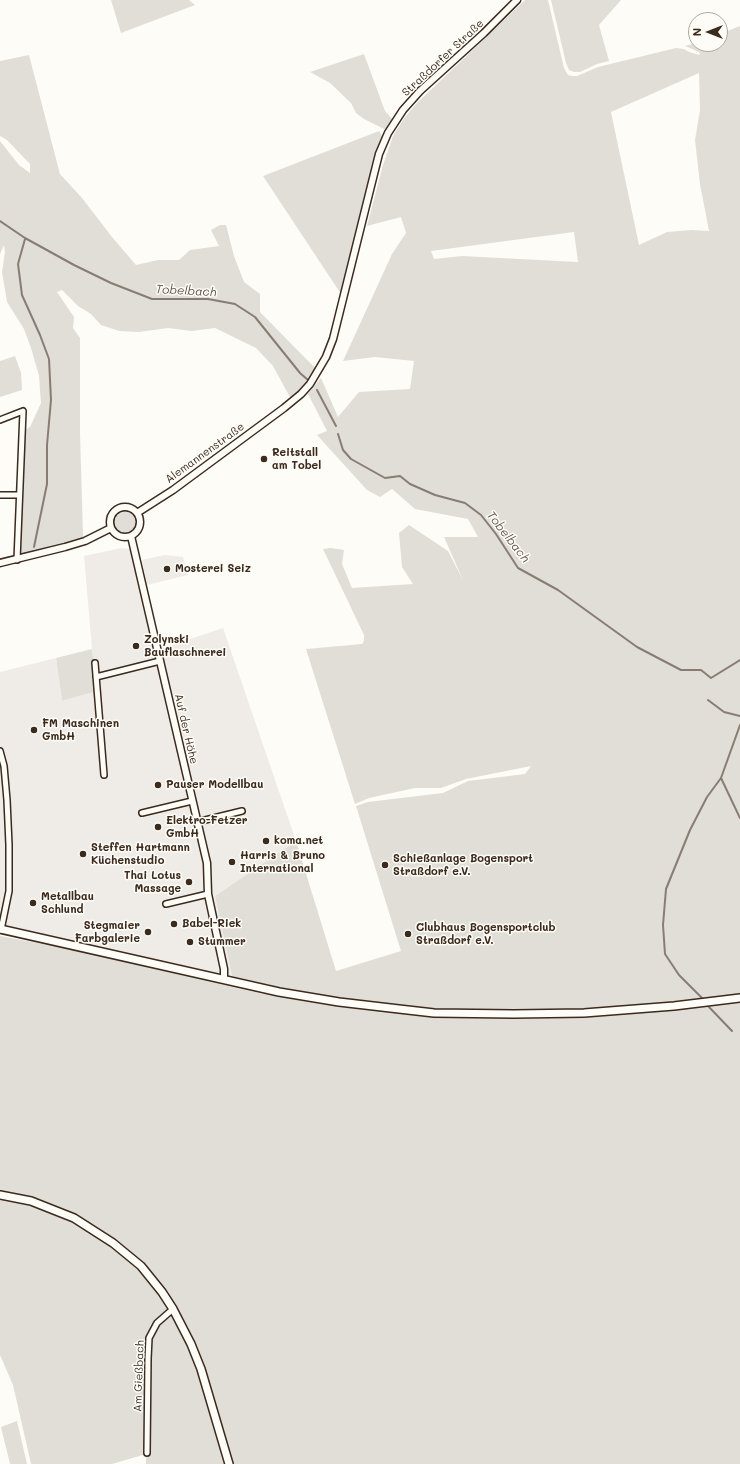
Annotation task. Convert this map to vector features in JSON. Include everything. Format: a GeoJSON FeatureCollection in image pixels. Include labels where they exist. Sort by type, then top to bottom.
{"type":"FeatureCollection","features":[{"type":"Feature","properties":{"kind":"main road"},"geometry":{"type":"LineString","coordinates":[[1,930],[251,986],[339,1002],[434,1013],[584,1013],[659,1008],[740,998]]}},
{"type":"Feature","properties":{"kind":"main road"},"geometry":{"type":"LineString","coordinates":[[0,1195],[31,1201],[74,1218],[113,1243],[141,1266],[162,1292],[173,1309],[191,1344],[201,1369],[229,1464]]}},
{"type":"Feature","properties":{"kind":"street","name":"Straßdorfer Straße"},"geometry":{"type":"LineString","coordinates":[[284,408],[301,394],[310,384],[326,357],[333,339],[374,174],[382,147],[388,134],[403,110],[420,91],[484,33],[517,0]]}},
{"type":"Feature","properties":{"kind":"street","name":"Alemannenstraße"},"geometry":{"type":"LineString","coordinates":[[138,513],[284,408]]}},
{"type":"Feature","properties":{"kind":"street"},"geometry":{"type":"LineString","coordinates":[[0,420],[23,412],[17,560]]}},
{"type":"Feature","properties":{"kind":"street"},"geometry":{"type":"LineString","coordinates":[[0,495],[19,495]]}},
{"type":"Feature","properties":{"kind":"street"},"geometry":{"type":"LineString","coordinates":[[127,507],[138,513],[140,527],[136,533],[131,536],[121,537],[115,534],[111,528],[110,519],[113,513],[118,509],[127,507]]}},
{"type":"Feature","properties":{"kind":"street"},"geometry":{"type":"LineString","coordinates":[[0,563],[17,560],[78,543],[111,528]]}},
{"type":"Feature","properties":{"kind":"street","name":"Auf der Höhe"},"geometry":{"type":"LineString","coordinates":[[131,536],[207,863],[208,894],[224,969],[224,979]]}},
{"type":"Feature","properties":{"kind":"street"},"geometry":{"type":"LineString","coordinates":[[96,677],[160,661]]}},
{"type":"Feature","properties":{"kind":"street"},"geometry":{"type":"LineString","coordinates":[[95,663],[104,775]]}},
{"type":"Feature","properties":{"kind":"street"},"geometry":{"type":"LineString","coordinates":[[0,751],[4,766],[7,800],[9,891],[1,930]]}},
{"type":"Feature","properties":{"kind":"street"},"geometry":{"type":"LineString","coordinates":[[0,802],[7,800]]}},
{"type":"Feature","properties":{"kind":"street"},"geometry":{"type":"LineString","coordinates":[[142,813],[192,801]]}},
{"type":"Feature","properties":{"kind":"street"},"geometry":{"type":"LineString","coordinates":[[197,822],[242,811]]}},
{"type":"Feature","properties":{"kind":"street"},"geometry":{"type":"LineString","coordinates":[[166,904],[208,894]]}},
{"type":"Feature","properties":{"kind":"street","name":"Am Gießbach"},"geometry":{"type":"LineString","coordinates":[[147,1453],[149,1338],[157,1323],[173,1309]]}},
{"type":"Feature","properties":{"kind":"shaded area"},"geometry":{"type":"Polygon","coordinates":[[[111,0],[189,0],[195,5],[121,33],[111,0]]]}},
{"type":"Feature","properties":{"kind":"shaded area"},"geometry":{"type":"Polygon","coordinates":[[[525,0],[548,0],[564,68],[568,75],[572,76],[577,76],[598,67],[676,48],[684,49],[688,52],[700,55],[699,52],[728,52],[728,31],[740,26],[740,1464],[233,1464],[203,1365],[192,1337],[179,1312],[168,1296],[123,1247],[107,1234],[79,1217],[43,1201],[0,1192],[0,936],[59,947],[263,994],[279,992],[282,988],[232,976],[215,896],[296,841],[336,971],[401,951],[356,806],[368,802],[443,793],[468,781],[525,774],[531,766],[466,779],[441,788],[415,788],[369,798],[355,804],[306,649],[362,644],[364,641],[364,635],[323,549],[331,548],[344,550],[342,564],[352,588],[413,584],[402,567],[399,533],[409,525],[448,551],[463,580],[444,537],[478,537],[468,519],[415,509],[392,489],[380,497],[367,490],[317,435],[327,431],[308,394],[321,378],[338,417],[359,392],[410,389],[414,361],[375,357],[343,361],[392,254],[406,233],[401,217],[367,226],[383,165],[393,136],[405,117],[416,104],[525,0]],[[699,73],[611,112],[639,245],[667,232],[692,230],[709,231],[700,184],[695,140],[700,110],[699,73]],[[574,232],[431,251],[434,259],[462,256],[578,262],[574,232]]]}},
{"type":"Feature","properties":{"kind":"shaded area"},"geometry":{"type":"Polygon","coordinates":[[[551,0],[621,0],[599,25],[609,61],[597,64],[580,72],[569,70],[551,0]]]}},
{"type":"Feature","properties":{"kind":"shaded area"},"geometry":{"type":"Polygon","coordinates":[[[364,54],[385,111],[393,120],[388,128],[384,129],[364,119],[356,113],[351,103],[330,83],[310,72],[364,54]]]}},
{"type":"Feature","properties":{"kind":"shaded area"},"geometry":{"type":"Polygon","coordinates":[[[29,55],[60,174],[82,198],[136,265],[158,260],[179,260],[190,250],[219,246],[211,230],[220,225],[226,225],[234,256],[244,282],[260,294],[260,312],[317,370],[304,387],[291,399],[273,366],[256,348],[215,328],[192,331],[168,328],[139,332],[119,331],[101,325],[91,314],[78,306],[62,290],[57,292],[74,317],[73,328],[80,338],[80,433],[83,536],[80,541],[20,555],[25,430],[30,427],[41,403],[39,376],[31,348],[24,329],[7,302],[2,272],[5,252],[4,245],[0,254],[0,141],[19,165],[30,173],[30,164],[7,140],[0,136],[0,61],[29,55]]]}},
{"type":"Feature","properties":{"kind":"shaded area"},"geometry":{"type":"Polygon","coordinates":[[[379,131],[382,136],[369,178],[341,294],[263,176],[379,131]]]}},
{"type":"Feature","properties":{"kind":"shaded area"},"geometry":{"type":"Polygon","coordinates":[[[15,356],[21,373],[22,390],[0,397],[0,361],[15,356]]]}},
{"type":"Feature","properties":{"kind":"shaded area"},"geometry":{"type":"Polygon","coordinates":[[[125,510],[134,513],[137,522],[134,531],[125,534],[116,531],[113,522],[116,513],[125,510]]]}},
{"type":"Feature","properties":{"kind":"shaded area"},"geometry":{"type":"Polygon","coordinates":[[[121,548],[131,549],[155,651],[223,628],[296,841],[215,896],[232,976],[0,926],[0,672],[56,658],[62,701],[97,691],[84,556],[121,548]]]}},
{"type":"Feature","properties":{"kind":"shaded area"},"geometry":{"type":"Polygon","coordinates":[[[165,555],[183,557],[188,575],[147,585],[142,560],[165,555]]]}},
{"type":"Feature","properties":{"kind":"shaded area"},"geometry":{"type":"Polygon","coordinates":[[[92,649],[97,691],[62,701],[56,658],[92,649]]]}},
{"type":"Feature","properties":{"kind":"shaded area"},"geometry":{"type":"Polygon","coordinates":[[[0,1199],[9,1200],[44,1210],[89,1231],[112,1246],[135,1266],[152,1285],[182,1330],[202,1381],[226,1464],[146,1464],[146,1454],[112,1464],[31,1464],[13,1385],[0,1355],[0,1199]]]}},
{"type":"Feature","properties":{"kind":"shaded area"},"geometry":{"type":"Polygon","coordinates":[[[17,1421],[27,1464],[10,1464],[1,1427],[17,1421]]]}},
{"type":"Feature","properties":{"kind":"waterway","name":"Tobelbach"},"geometry":{"type":"LineString","coordinates":[[0,221],[25,238],[74,265],[111,283],[152,299],[208,299],[235,304],[255,317],[300,373],[308,380]]}},
{"type":"Feature","properties":{"kind":"waterway"},"geometry":{"type":"LineString","coordinates":[[25,239],[18,264],[22,295],[49,359],[51,400],[47,445],[47,484],[34,547]]}},
{"type":"Feature","properties":{"kind":"waterway","name":"Tobelbach"},"geometry":{"type":"LineString","coordinates":[[317,390],[336,426]]}},
{"type":"Feature","properties":{"kind":"waterway","name":"Tobelbach"},"geometry":{"type":"LineString","coordinates":[[338,434],[343,450],[351,459],[385,478],[400,476],[410,484],[435,495],[465,503],[481,515],[496,534],[518,568],[558,590],[637,647],[681,670],[701,670],[711,678],[740,660]]}},
{"type":"Feature","properties":{"kind":"waterway","name":"Tobelbach"},"geometry":{"type":"LineString","coordinates":[[708,700],[724,712],[740,716]]}},
{"type":"Feature","properties":{"kind":"waterway"},"geometry":{"type":"LineString","coordinates":[[702,998],[679,975],[665,954],[663,925],[666,889],[690,830],[707,797],[721,778],[740,725]]}},
{"type":"Feature","properties":{"kind":"waterway"},"geometry":{"type":"LineString","coordinates":[[721,778],[740,818]]}},
{"type":"Feature","properties":{"kind":"waterway"},"geometry":{"type":"LineString","coordinates":[[708,1006],[732,1031]]}},
{"type":"Feature","properties":{"kind":"place","name":"Reitstall am Tobel"},"geometry":{"type":"Point","coordinates":[264,459]}},
{"type":"Feature","properties":{"kind":"place","name":"Mosterei Seiz"},"geometry":{"type":"Point","coordinates":[167,569]}},
{"type":"Feature","properties":{"kind":"place","name":"Zolynski Bauflaschnerei"},"geometry":{"type":"Point","coordinates":[136,646]}},
{"type":"Feature","properties":{"kind":"place","name":"FM Maschinen GmbH"},"geometry":{"type":"Point","coordinates":[34,730]}},
{"type":"Feature","properties":{"kind":"place","name":"Pauser Modellbau"},"geometry":{"type":"Point","coordinates":[158,785]}},
{"type":"Feature","properties":{"kind":"place","name":"Elektro-Fetzer GmbH"},"geometry":{"type":"Point","coordinates":[158,827]}},
{"type":"Feature","properties":{"kind":"place","name":"koma.net"},"geometry":{"type":"Point","coordinates":[266,841]}},
{"type":"Feature","properties":{"kind":"place","name":"Steffen Hartmann Küchenstudio"},"geometry":{"type":"Point","coordinates":[83,854]}},
{"type":"Feature","properties":{"kind":"place","name":"Harris & Bruno International"},"geometry":{"type":"Point","coordinates":[232,862]}},
{"type":"Feature","properties":{"kind":"place","name":"Schießanlage Bogensport Straßdorf e.V."},"geometry":{"type":"Point","coordinates":[385,865]}},
{"type":"Feature","properties":{"kind":"place","name":"Thai Lotus Massage"},"geometry":{"type":"Point","coordinates":[189,882]}},
{"type":"Feature","properties":{"kind":"place","name":"Metallbau Schlund"},"geometry":{"type":"Point","coordinates":[33,903]}},
{"type":"Feature","properties":{"kind":"place","name":"Babel-Riek"},"geometry":{"type":"Point","coordinates":[174,924]}},
{"type":"Feature","properties":{"kind":"place","name":"Stegmaier Farbgalerie"},"geometry":{"type":"Point","coordinates":[148,932]}},
{"type":"Feature","properties":{"kind":"place","name":"Clubhaus Bogensportclub Straßdorf e.V."},"geometry":{"type":"Point","coordinates":[408,934]}},
{"type":"Feature","properties":{"kind":"place","name":"Stummer"},"geometry":{"type":"Point","coordinates":[190,942]}}]}
